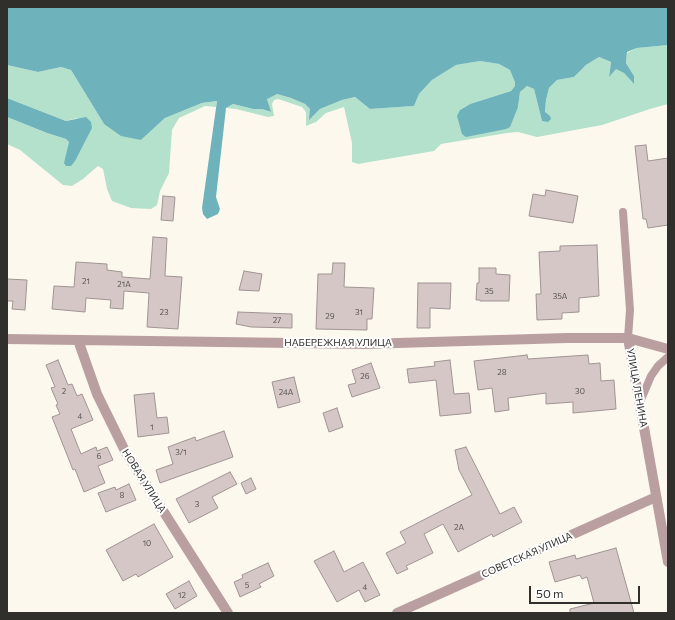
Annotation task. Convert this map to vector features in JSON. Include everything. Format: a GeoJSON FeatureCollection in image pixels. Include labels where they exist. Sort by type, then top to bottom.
{"type":"FeatureCollection","features":[{"type":"Feature","properties":{"kind":"street","name":"НАБЕРЕЖНАЯ УЛИЦА"},"geometry":{"type":"LineString","coordinates":[[7,339],[364,344],[567,338],[628,338],[668,349]]}},
{"type":"Feature","properties":{"kind":"street","name":"УЛИЦА ЛЕНИНА"},"geometry":{"type":"LineString","coordinates":[[628,338],[668,562]]}},
{"type":"Feature","properties":{"kind":"street","name":"НОВАЯ УЛИЦА"},"geometry":{"type":"LineString","coordinates":[[78,340],[97,394],[125,451],[228,613]]}},
{"type":"Feature","properties":{"kind":"street","name":"СОВЕТСКАЯ УЛИЦА"},"geometry":{"type":"LineString","coordinates":[[397,613],[656,497]]}},
{"type":"Feature","properties":{"kind":"lane","name":"УЛИЦА ЛЕНИНА"},"geometry":{"type":"LineString","coordinates":[[623,212],[630,310],[628,338]]}},
{"type":"Feature","properties":{"kind":"lane"},"geometry":{"type":"LineString","coordinates":[[640,402],[651,376],[658,366],[668,357]]}},
{"type":"Feature","properties":{"kind":"green space"},"geometry":{"type":"Polygon","coordinates":[[[668,45],[668,104],[602,125],[537,137],[518,132],[507,133],[441,144],[434,151],[358,164],[352,162],[352,143],[344,107],[326,113],[316,122],[306,126],[306,112],[302,107],[278,99],[274,100],[272,104],[274,116],[268,117],[226,108],[233,104],[253,109],[262,109],[270,112],[267,98],[277,94],[305,104],[310,109],[310,119],[320,109],[342,100],[355,97],[370,109],[414,106],[419,94],[432,80],[456,65],[480,61],[499,64],[510,70],[516,82],[515,86],[511,91],[470,104],[460,110],[518,107],[520,92],[527,86],[534,89],[542,121],[545,113],[549,88],[557,80],[574,77],[586,65],[599,57],[611,62],[609,76],[615,68],[624,73],[633,83],[634,76],[626,63],[627,53],[637,48],[668,45]]]}},
{"type":"Feature","properties":{"kind":"green space"},"geometry":{"type":"Polygon","coordinates":[[[7,65],[38,72],[61,67],[71,70],[104,124],[141,140],[165,118],[202,103],[217,101],[216,107],[205,106],[179,118],[172,130],[169,173],[160,191],[157,205],[151,209],[131,208],[112,201],[107,189],[103,169],[98,166],[72,186],[63,185],[20,150],[7,144],[7,117],[66,139],[69,142],[68,148],[77,118],[66,121],[7,98],[7,65]]]}},
{"type":"Feature","properties":{"kind":"water"},"geometry":{"type":"Polygon","coordinates":[[[7,7],[668,7],[668,45],[637,48],[627,52],[626,63],[634,76],[634,84],[624,73],[616,69],[609,77],[611,62],[599,57],[586,65],[574,77],[557,80],[549,88],[545,112],[551,119],[548,122],[542,121],[534,89],[527,86],[520,92],[518,107],[510,127],[466,137],[462,134],[457,116],[460,110],[470,104],[511,91],[515,86],[515,82],[510,70],[499,64],[480,61],[456,65],[432,80],[419,94],[414,106],[370,109],[355,97],[342,100],[320,109],[309,120],[310,109],[305,104],[277,94],[267,99],[271,112],[233,104],[226,108],[216,197],[220,209],[218,214],[207,219],[203,214],[202,208],[217,101],[202,103],[165,118],[141,140],[121,136],[104,124],[71,70],[61,67],[38,72],[7,65],[7,7]]]}},
{"type":"Feature","properties":{"kind":"water"},"geometry":{"type":"Polygon","coordinates":[[[7,98],[66,121],[86,117],[91,122],[92,128],[71,166],[66,166],[64,163],[69,142],[66,139],[7,117],[7,98]]]}},
{"type":"Feature","properties":{"kind":"building"},"geometry":{"type":"Polygon","coordinates":[[[646,145],[648,161],[668,158],[668,225],[648,228],[646,219],[643,219],[635,146],[646,145]]]}},
{"type":"Feature","properties":{"kind":"building"},"geometry":{"type":"Polygon","coordinates":[[[546,190],[578,196],[573,223],[529,216],[533,194],[545,196],[546,190]]]}},
{"type":"Feature","properties":{"kind":"building"},"geometry":{"type":"Polygon","coordinates":[[[163,196],[175,197],[173,221],[161,220],[163,196]]]}},
{"type":"Feature","properties":{"kind":"building"},"geometry":{"type":"Polygon","coordinates":[[[153,237],[167,238],[165,276],[182,277],[178,329],[147,327],[149,293],[124,291],[123,309],[110,308],[111,300],[86,298],[85,312],[52,309],[54,286],[74,287],[76,262],[107,264],[107,270],[122,272],[122,277],[150,279],[153,237]]]}},
{"type":"Feature","properties":{"kind":"building"},"geometry":{"type":"Polygon","coordinates":[[[597,245],[599,296],[579,298],[579,312],[562,313],[562,319],[537,320],[536,294],[541,294],[539,252],[560,251],[560,246],[597,245]]]}},
{"type":"Feature","properties":{"kind":"building"},"geometry":{"type":"Polygon","coordinates":[[[333,263],[345,263],[344,287],[374,288],[372,319],[367,319],[367,330],[316,329],[318,274],[332,274],[333,263]]]}},
{"type":"Feature","properties":{"kind":"building"},"geometry":{"type":"Polygon","coordinates":[[[479,268],[496,268],[496,274],[510,275],[509,301],[476,300],[477,283],[479,283],[479,268]]]}},
{"type":"Feature","properties":{"kind":"building"},"geometry":{"type":"Polygon","coordinates":[[[244,271],[262,274],[259,291],[239,290],[244,271]]]}},
{"type":"Feature","properties":{"kind":"building"},"geometry":{"type":"Polygon","coordinates":[[[7,279],[27,280],[25,310],[12,309],[13,301],[7,301],[7,279]]]}},
{"type":"Feature","properties":{"kind":"building"},"geometry":{"type":"Polygon","coordinates":[[[418,283],[451,283],[450,309],[430,308],[430,328],[417,328],[418,283]]]}},
{"type":"Feature","properties":{"kind":"building"},"geometry":{"type":"Polygon","coordinates":[[[238,312],[292,314],[292,328],[251,327],[236,324],[238,312]]]}},
{"type":"Feature","properties":{"kind":"building"},"geometry":{"type":"Polygon","coordinates":[[[527,355],[528,359],[588,355],[589,364],[600,363],[601,381],[614,380],[616,409],[573,413],[573,402],[546,404],[546,393],[508,398],[509,410],[495,412],[492,388],[478,390],[474,361],[527,355]]]}},
{"type":"Feature","properties":{"kind":"building"},"geometry":{"type":"Polygon","coordinates":[[[58,360],[68,385],[72,384],[77,396],[82,394],[93,420],[71,429],[81,454],[96,447],[97,451],[107,447],[113,460],[98,466],[105,483],[84,492],[75,469],[73,470],[52,417],[60,414],[56,405],[58,404],[51,388],[55,387],[46,365],[58,360]]]}},
{"type":"Feature","properties":{"kind":"building"},"geometry":{"type":"Polygon","coordinates":[[[450,360],[454,394],[469,393],[471,413],[440,416],[436,380],[409,383],[407,369],[435,366],[434,362],[450,360]]]}},
{"type":"Feature","properties":{"kind":"building"},"geometry":{"type":"Polygon","coordinates":[[[371,363],[380,388],[352,397],[348,385],[356,383],[352,370],[371,363]]]}},
{"type":"Feature","properties":{"kind":"building"},"geometry":{"type":"Polygon","coordinates":[[[294,377],[300,402],[278,408],[272,382],[294,377]]]}},
{"type":"Feature","properties":{"kind":"building"},"geometry":{"type":"Polygon","coordinates":[[[154,393],[157,418],[167,417],[169,433],[138,437],[134,395],[154,393]]]}},
{"type":"Feature","properties":{"kind":"building"},"geometry":{"type":"Polygon","coordinates":[[[337,408],[343,427],[329,432],[323,413],[337,408]]]}},
{"type":"Feature","properties":{"kind":"building"},"geometry":{"type":"Polygon","coordinates":[[[224,431],[233,457],[160,483],[156,470],[173,464],[168,447],[195,437],[196,441],[224,431]]]}},
{"type":"Feature","properties":{"kind":"building"},"geometry":{"type":"Polygon","coordinates":[[[466,447],[500,514],[514,507],[522,522],[493,537],[492,534],[458,552],[443,524],[424,534],[433,553],[406,566],[408,569],[397,574],[386,553],[406,543],[400,532],[472,495],[459,470],[455,450],[466,447]]]}},
{"type":"Feature","properties":{"kind":"building"},"geometry":{"type":"Polygon","coordinates":[[[230,472],[237,484],[212,497],[218,508],[189,523],[176,499],[230,472]]]}},
{"type":"Feature","properties":{"kind":"building"},"geometry":{"type":"Polygon","coordinates":[[[251,478],[256,489],[246,494],[241,483],[251,478]]]}},
{"type":"Feature","properties":{"kind":"building"},"geometry":{"type":"Polygon","coordinates":[[[129,484],[136,500],[106,512],[98,493],[115,487],[116,490],[129,484]]]}},
{"type":"Feature","properties":{"kind":"building"},"geometry":{"type":"Polygon","coordinates":[[[154,524],[173,557],[138,577],[136,574],[123,581],[106,550],[154,524]]]}},
{"type":"Feature","properties":{"kind":"building"},"geometry":{"type":"Polygon","coordinates":[[[616,548],[634,613],[570,613],[570,609],[594,603],[587,577],[582,579],[580,575],[555,582],[549,562],[575,555],[576,559],[616,548]]]}},
{"type":"Feature","properties":{"kind":"building"},"geometry":{"type":"Polygon","coordinates":[[[334,551],[344,572],[363,562],[380,595],[365,602],[359,590],[337,602],[314,561],[334,551]]]}},
{"type":"Feature","properties":{"kind":"building"},"geometry":{"type":"Polygon","coordinates":[[[268,563],[274,576],[259,584],[261,587],[240,597],[234,582],[243,578],[242,575],[268,563]]]}},
{"type":"Feature","properties":{"kind":"building"},"geometry":{"type":"Polygon","coordinates":[[[189,581],[197,596],[175,609],[166,594],[189,581]]]}}]}
